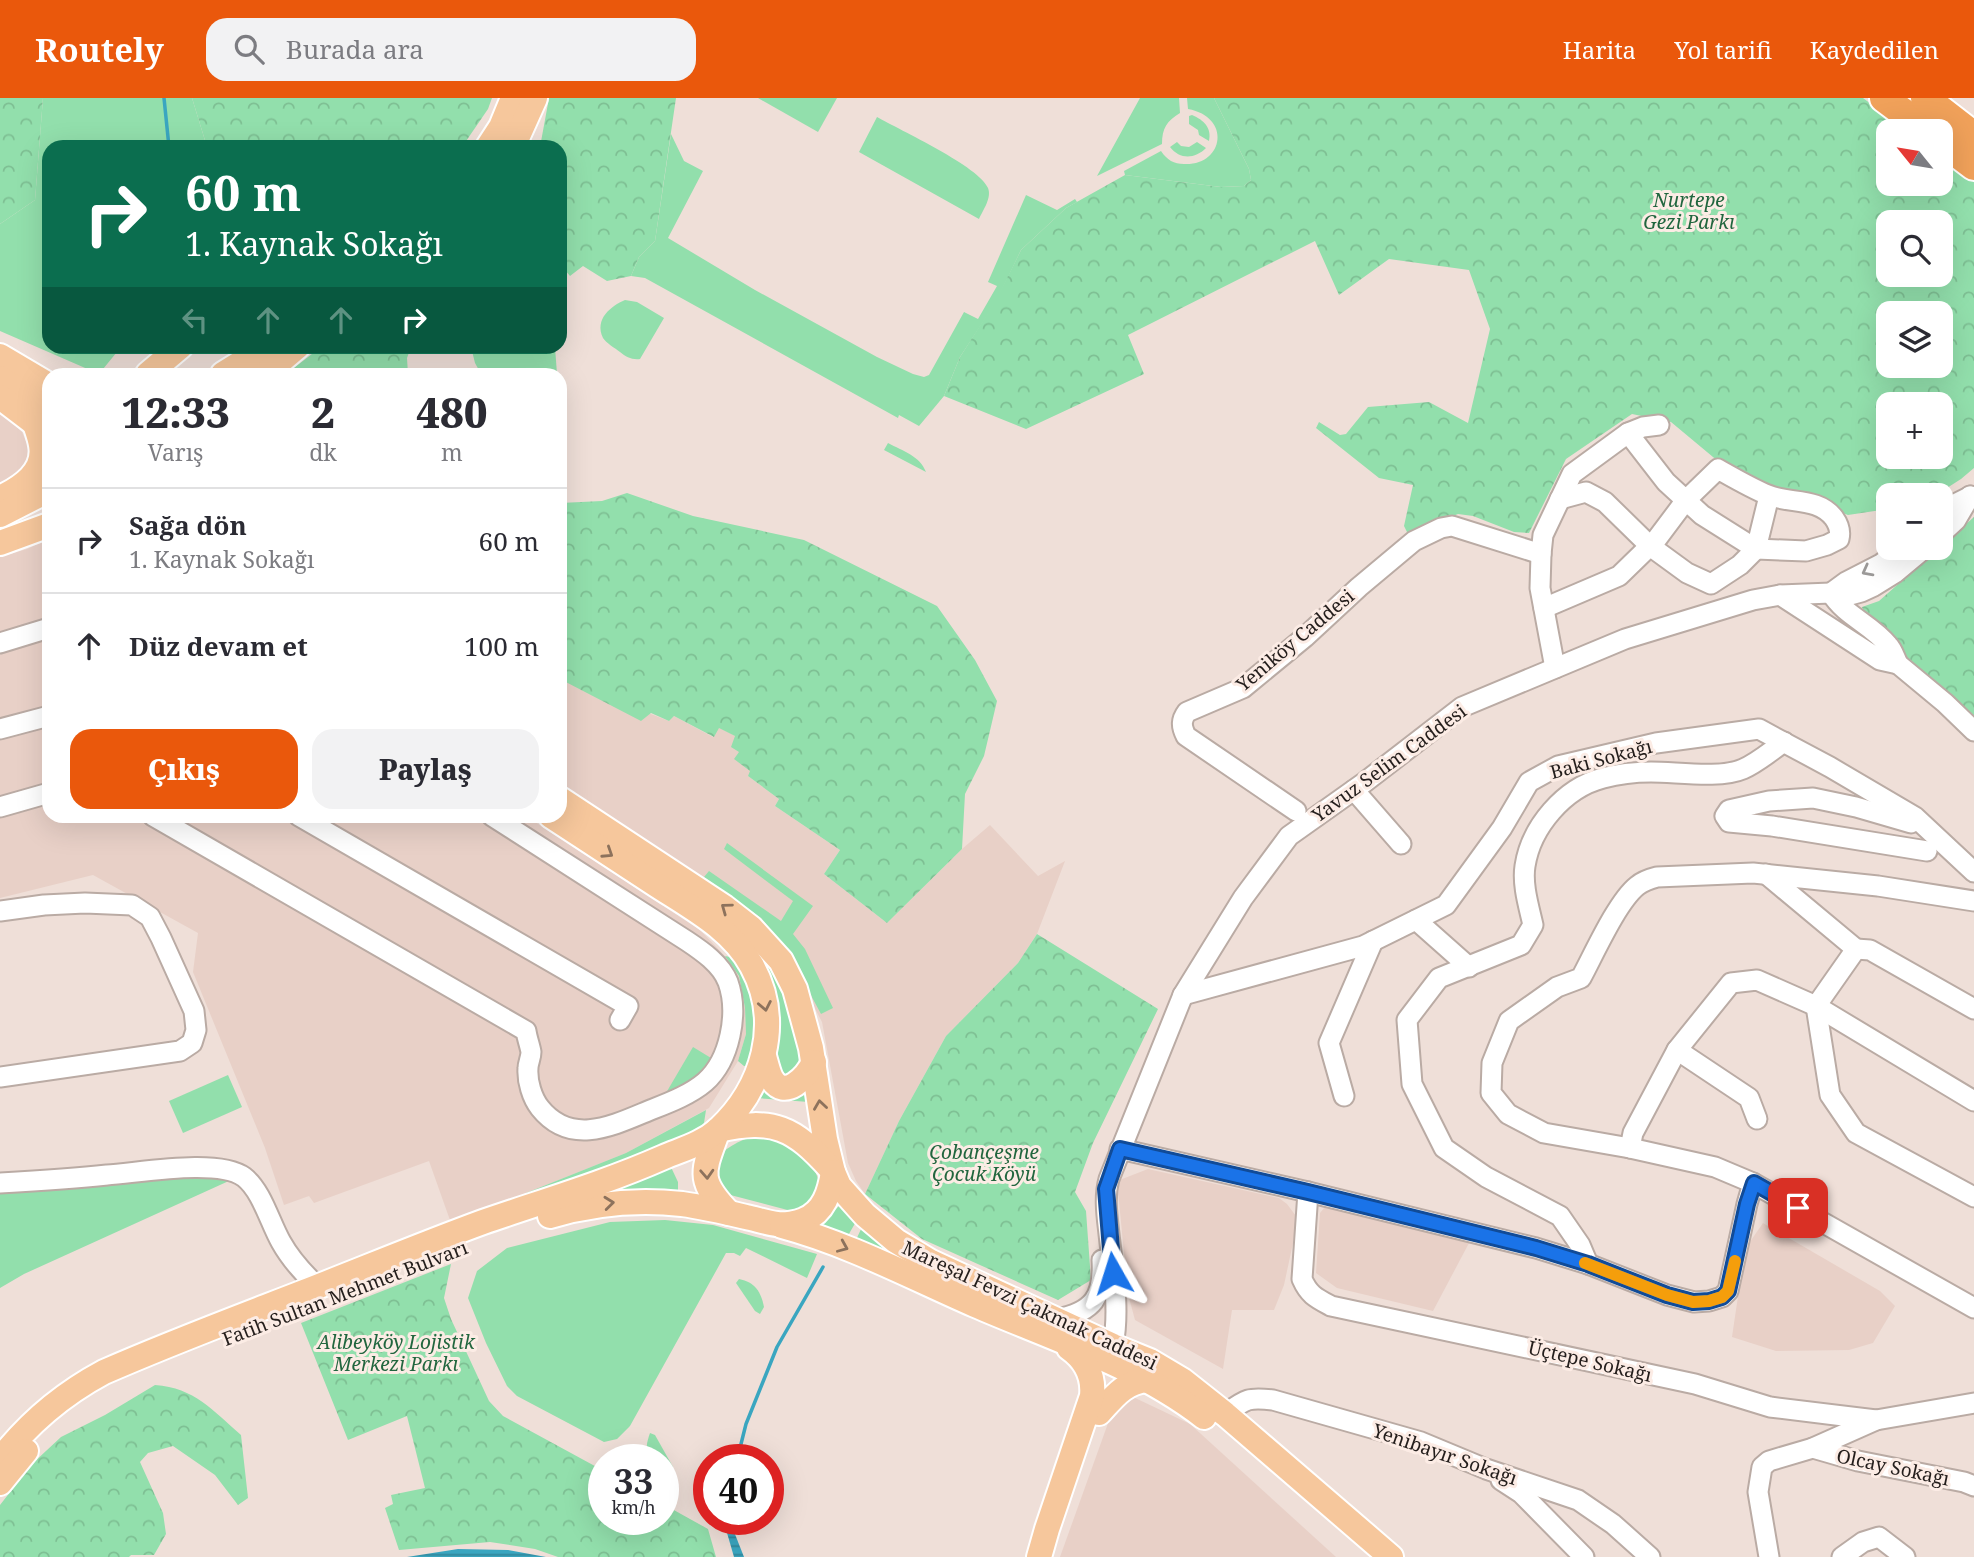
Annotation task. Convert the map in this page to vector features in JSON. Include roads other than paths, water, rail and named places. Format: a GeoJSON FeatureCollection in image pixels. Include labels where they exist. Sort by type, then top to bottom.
{"type":"FeatureCollection","features":[{"type":"Feature","properties":{"kind":"highway"},"geometry":{"type":"LineString","coordinates":[[1884,98],[1912,119]]}},
{"type":"Feature","properties":{"kind":"highway"},"geometry":{"type":"LineString","coordinates":[[1925,98],[1974,136]]}},
{"type":"Feature","properties":{"kind":"highway"},"geometry":{"type":"LineString","coordinates":[[1953,150],[1974,166]]}},
{"type":"Feature","properties":{"kind":"main road"},"geometry":{"type":"LineString","coordinates":[[493,140],[520,100]]}},
{"type":"Feature","properties":{"kind":"main road"},"geometry":{"type":"LineString","coordinates":[[500,140],[520,100]]}},
{"type":"Feature","properties":{"kind":"main road"},"geometry":{"type":"LineString","coordinates":[[517,140],[522,130],[520,100]]}},
{"type":"Feature","properties":{"kind":"main road"},"geometry":{"type":"LineString","coordinates":[[138,368],[154,354]]}},
{"type":"Feature","properties":{"kind":"main road"},"geometry":{"type":"LineString","coordinates":[[155,368],[172,354]]}},
{"type":"Feature","properties":{"kind":"main road"},"geometry":{"type":"LineString","coordinates":[[237,368],[249,354]]}},
{"type":"Feature","properties":{"kind":"main road"},"geometry":{"type":"LineString","coordinates":[[239,368],[258,354]]}},
{"type":"Feature","properties":{"kind":"main road"},"geometry":{"type":"LineString","coordinates":[[242,368],[271,354]]}},
{"type":"Feature","properties":{"kind":"main road"},"geometry":{"type":"LineString","coordinates":[[272,368],[289,354]]}},
{"type":"Feature","properties":{"kind":"main road"},"geometry":{"type":"LineString","coordinates":[[3,365],[29,363],[42,370]]}},
{"type":"Feature","properties":{"kind":"main road"},"geometry":{"type":"LineString","coordinates":[[3,365],[42,382]]}},
{"type":"Feature","properties":{"kind":"main road"},"geometry":{"type":"LineString","coordinates":[[3,365],[39,402],[42,414]]}},
{"type":"Feature","properties":{"kind":"main road"},"geometry":{"type":"LineString","coordinates":[[0,397],[42,421]]}},
{"type":"Feature","properties":{"kind":"main road"},"geometry":{"type":"LineString","coordinates":[[0,498],[25,483],[36,472],[40,463],[42,437]]}},
{"type":"Feature","properties":{"kind":"main road"},"geometry":{"type":"LineString","coordinates":[[0,515],[42,494]]}},
{"type":"Feature","properties":{"kind":"main road"},"geometry":{"type":"LineString","coordinates":[[0,530],[42,513]]}},
{"type":"Feature","properties":{"kind":"main road"},"geometry":{"type":"LineString","coordinates":[[0,543],[42,528]]}},
{"type":"Feature","properties":{"kind":"main road","name":"Mareşal Fevzi Çakmak Caddesi"},"geometry":{"type":"LineString","coordinates":[[567,804],[724,906],[764,940],[782,961],[796,989],[814,1062],[825,1139],[833,1172],[839,1186],[852,1202],[881,1229],[911,1251],[981,1286],[1057,1330]]}},
{"type":"Feature","properties":{"kind":"main road"},"geometry":{"type":"LineString","coordinates":[[562,823],[726,932],[752,966],[765,999],[768,1028],[764,1056],[754,1083],[738,1108],[718,1130],[707,1161],[705,1180],[715,1199],[729,1213],[778,1224],[804,1220],[816,1213],[826,1200],[831,1190],[833,1172],[812,1148],[790,1132],[778,1127],[752,1124],[718,1130]]}},
{"type":"Feature","properties":{"kind":"main road"},"geometry":{"type":"LineString","coordinates":[[764,1056],[771,1077],[782,1087],[792,1087],[801,1081],[814,1062]]}},
{"type":"Feature","properties":{"kind":"main road","name":"Fatih Sultan Mehmet Bulvarı"},"geometry":{"type":"LineString","coordinates":[[0,1461],[29,1426],[53,1405],[78,1386],[130,1361],[480,1223],[623,1175],[702,1142],[718,1130]]}},
{"type":"Feature","properties":{"kind":"main road","name":"Fatih Sultan Mehmet Bulvarı"},"geometry":{"type":"LineString","coordinates":[[0,1483],[38,1437],[61,1416],[89,1397],[135,1374],[485,1237],[579,1208],[613,1202],[651,1201],[729,1213]]}},
{"type":"Feature","properties":{"kind":"main road","name":"Mareşal Fevzi Çakmak Caddesi"},"geometry":{"type":"LineString","coordinates":[[778,1224],[847,1248],[1112,1354],[1211,1422],[1368,1557]]}},
{"type":"Feature","properties":{"kind":"main road"},"geometry":{"type":"LineString","coordinates":[[1039,1557],[1090,1406],[1093,1387],[1082,1360],[1057,1330]]}},
{"type":"Feature","properties":{"kind":"main road"},"geometry":{"type":"LineString","coordinates":[[1047,1557],[1099,1413],[1108,1384],[1106,1377],[1112,1354]]}},
{"type":"Feature","properties":{"kind":"main road","name":"Mareşal Fevzi Çakmak Caddesi"},"geometry":{"type":"LineString","coordinates":[[1112,1354],[1142,1357],[1167,1370],[1225,1413],[1391,1557]]}},
{"type":"Feature","properties":{"kind":"main road"},"geometry":{"type":"LineString","coordinates":[[1099,1413],[1123,1388],[1136,1381],[1147,1380]]}},
{"type":"Feature","properties":{"kind":"street"},"geometry":{"type":"LineString","coordinates":[[1555,668],[1540,588],[1543,535],[1572,474],[1628,432],[1659,425]]}},
{"type":"Feature","properties":{"kind":"street"},"geometry":{"type":"LineString","coordinates":[[1544,608],[1619,576],[1650,546],[1686,500],[1718,469],[1769,496],[1811,503],[1827,510],[1841,532],[1839,539],[1806,551],[1756,550],[1702,515],[1686,500],[1666,482],[1628,432]]}},
{"type":"Feature","properties":{"kind":"street"},"geometry":{"type":"LineString","coordinates":[[1560,499],[1586,492],[1605,502],[1650,546],[1686,573],[1711,584],[1740,565],[1756,550],[1769,496]]}},
{"type":"Feature","properties":{"kind":"street"},"geometry":{"type":"LineString","coordinates":[[1953,505],[1972,495]]}},
{"type":"Feature","properties":{"kind":"street"},"geometry":{"type":"LineString","coordinates":[[1953,523],[1972,495]]}},
{"type":"Feature","properties":{"kind":"street","name":"Yeniköy Caddesi"},"geometry":{"type":"LineString","coordinates":[[1296,811],[1186,736],[1182,728],[1182,718],[1188,712],[1243,688],[1414,541],[1441,528],[1452,526],[1541,554]]}},
{"type":"Feature","properties":{"kind":"street","name":"Yavuz Selim Caddesi"},"geometry":{"type":"LineString","coordinates":[[1831,593],[1886,560]]}},
{"type":"Feature","properties":{"kind":"street","name":"Yavuz Selim Caddesi"},"geometry":{"type":"LineString","coordinates":[[1120,1149],[1183,995],[1243,898],[1289,836],[1462,707],[1625,639],[1753,600],[1780,595],[1850,595],[1861,592],[1895,573],[1911,560]]}},
{"type":"Feature","properties":{"kind":"street"},"geometry":{"type":"LineString","coordinates":[[1861,592],[1855,605],[1860,616],[1890,646],[1898,664],[1974,731]]}},
{"type":"Feature","properties":{"kind":"street"},"geometry":{"type":"LineString","coordinates":[[1831,593],[1844,610],[1870,627]]}},
{"type":"Feature","properties":{"kind":"street"},"geometry":{"type":"LineString","coordinates":[[1831,593],[1828,609],[1839,635]]}},
{"type":"Feature","properties":{"kind":"street"},"geometry":{"type":"LineString","coordinates":[[1780,595],[1880,660],[1898,664]]}},
{"type":"Feature","properties":{"kind":"street"},"geometry":{"type":"LineString","coordinates":[[0,643],[42,630]]}},
{"type":"Feature","properties":{"kind":"street"},"geometry":{"type":"LineString","coordinates":[[0,729],[42,718]]}},
{"type":"Feature","properties":{"kind":"street","name":"Baki Sokağı"},"geometry":{"type":"LineString","coordinates":[[1183,995],[1363,946],[1446,905],[1502,828],[1529,782],[1558,766],[1656,743],[1759,729],[1904,811],[1974,872]]}},
{"type":"Feature","properties":{"kind":"street"},"geometry":{"type":"LineString","coordinates":[[1588,1264],[1580,1245],[1560,1216],[1486,1177],[1444,1148],[1412,1084],[1407,1020],[1439,978],[1521,945],[1533,925],[1525,886],[1525,867],[1533,841],[1546,817],[1573,792],[1602,778],[1650,772],[1708,774],[1742,769],[1784,743]]}},
{"type":"Feature","properties":{"kind":"street"},"geometry":{"type":"LineString","coordinates":[[1354,790],[1401,844]]}},
{"type":"Feature","properties":{"kind":"street"},"geometry":{"type":"LineString","coordinates":[[0,807],[42,795]]}},
{"type":"Feature","properties":{"kind":"street"},"geometry":{"type":"LineString","coordinates":[[1926,828],[1856,807],[1813,798],[1769,801],[1729,810],[1725,816],[1729,822],[1772,826],[1927,851]]}},
{"type":"Feature","properties":{"kind":"street"},"geometry":{"type":"LineString","coordinates":[[165,823],[526,1031],[531,1052],[527,1072],[531,1091],[540,1108],[555,1121],[570,1128],[607,1128],[689,1093],[706,1081],[726,1050],[733,1014],[728,981],[711,958],[503,823]]}},
{"type":"Feature","properties":{"kind":"street"},"geometry":{"type":"LineString","coordinates":[[311,823],[628,1006],[620,1020]]}},
{"type":"Feature","properties":{"kind":"street"},"geometry":{"type":"LineString","coordinates":[[1974,901],[1878,886],[1754,873],[1657,877],[1644,881],[1624,900],[1581,978],[1557,987],[1509,1021],[1492,1063],[1491,1093],[1508,1114],[1544,1133],[1715,1167],[1754,1183],[1974,1308]]}},
{"type":"Feature","properties":{"kind":"street"},"geometry":{"type":"LineString","coordinates":[[1766,874],[1856,949],[1870,950],[1974,1009]]}},
{"type":"Feature","properties":{"kind":"street"},"geometry":{"type":"LineString","coordinates":[[0,911],[85,903],[132,905],[150,917],[161,938],[194,1011],[196,1030],[192,1043],[180,1051],[0,1077]]}},
{"type":"Feature","properties":{"kind":"street"},"geometry":{"type":"LineString","coordinates":[[1416,920],[1469,967]]}},
{"type":"Feature","properties":{"kind":"street"},"geometry":{"type":"LineString","coordinates":[[1344,1096],[1329,1043],[1373,941]]}},
{"type":"Feature","properties":{"kind":"street"},"geometry":{"type":"LineString","coordinates":[[1856,949],[1816,1006],[1830,1095],[1856,1133],[1974,1197]]}},
{"type":"Feature","properties":{"kind":"street"},"geometry":{"type":"LineString","coordinates":[[1630,1148],[1633,1133],[1677,1050],[1731,983],[1757,980],[1816,1006],[1974,1101]]}},
{"type":"Feature","properties":{"kind":"street"},"geometry":{"type":"LineString","coordinates":[[1677,1050],[1749,1098],[1757,1119]]}},
{"type":"Feature","properties":{"kind":"street"},"geometry":{"type":"LineString","coordinates":[[1120,1149],[1536,1248],[1693,1302],[1722,1297],[1728,1291],[1754,1183]]}},
{"type":"Feature","properties":{"kind":"street"},"geometry":{"type":"LineString","coordinates":[[1057,1330],[1085,1310],[1100,1294],[1103,1271],[1097,1198],[1102,1179],[1120,1149]]}},
{"type":"Feature","properties":{"kind":"street"},"geometry":{"type":"LineString","coordinates":[[1112,1354],[1117,1309],[1106,1189],[1120,1149]]}},
{"type":"Feature","properties":{"kind":"street"},"geometry":{"type":"LineString","coordinates":[[0,1183],[169,1169],[212,1168],[230,1171],[243,1177],[255,1189],[281,1242],[298,1269],[318,1287]]}},
{"type":"Feature","properties":{"kind":"street","name":"Üçtepe Sokağı"},"geometry":{"type":"LineString","coordinates":[[1308,1192],[1302,1279],[1307,1290],[1331,1306],[1695,1384],[1770,1407],[1876,1420],[1974,1403]]}},
{"type":"Feature","properties":{"kind":"street","name":"Yenibayır Sokağı"},"geometry":{"type":"LineString","coordinates":[[1225,1413],[1254,1398],[1273,1400],[1421,1442],[1486,1469],[1578,1500],[1613,1524],[1650,1557]]}},
{"type":"Feature","properties":{"kind":"street","name":"Olcay Sokağı"},"geometry":{"type":"LineString","coordinates":[[1769,1557],[1758,1492],[1762,1467],[1769,1461],[1812,1448],[1876,1420]]}},
{"type":"Feature","properties":{"kind":"street","name":"Olcay Sokağı"},"geometry":{"type":"LineString","coordinates":[[1812,1448],[1858,1461],[1974,1486]]}},
{"type":"Feature","properties":{"kind":"street"},"geometry":{"type":"LineString","coordinates":[[1486,1469],[1521,1493],[1584,1557]]}},
{"type":"Feature","properties":{"kind":"street"},"geometry":{"type":"LineString","coordinates":[[1842,1557],[1861,1551],[1879,1537],[1905,1557]]}},
{"type":"Feature","properties":{"kind":"water"},"geometry":{"type":"Polygon","coordinates":[[[728,1535],[735,1535],[744,1557],[734,1557],[728,1535]]]}},
{"type":"Feature","properties":{"kind":"water"},"geometry":{"type":"Polygon","coordinates":[[[458,1549],[508,1550],[546,1557],[407,1557],[458,1549]]]}},
{"type":"Feature","properties":{"kind":"waterway"},"geometry":{"type":"LineString","coordinates":[[164,98],[168,140]]}},
{"type":"Feature","properties":{"kind":"waterway"},"geometry":{"type":"LineString","coordinates":[[741,1444],[746,1424],[777,1347],[823,1267]]}},
{"type":"Feature","properties":{"kind":"park label","name":"Nurtepe Gezi Parkı"},"geometry":{"type":"Point","coordinates":[1689,211]}},
{"type":"Feature","properties":{"kind":"park label","name":"Çobançeşme Çocuk Köyü"},"geometry":{"type":"Point","coordinates":[984,1163]}},
{"type":"Feature","properties":{"kind":"park label","name":"Alibeyköy Lojistik Merkezi Parkı"},"geometry":{"type":"Point","coordinates":[396,1353]}}]}
